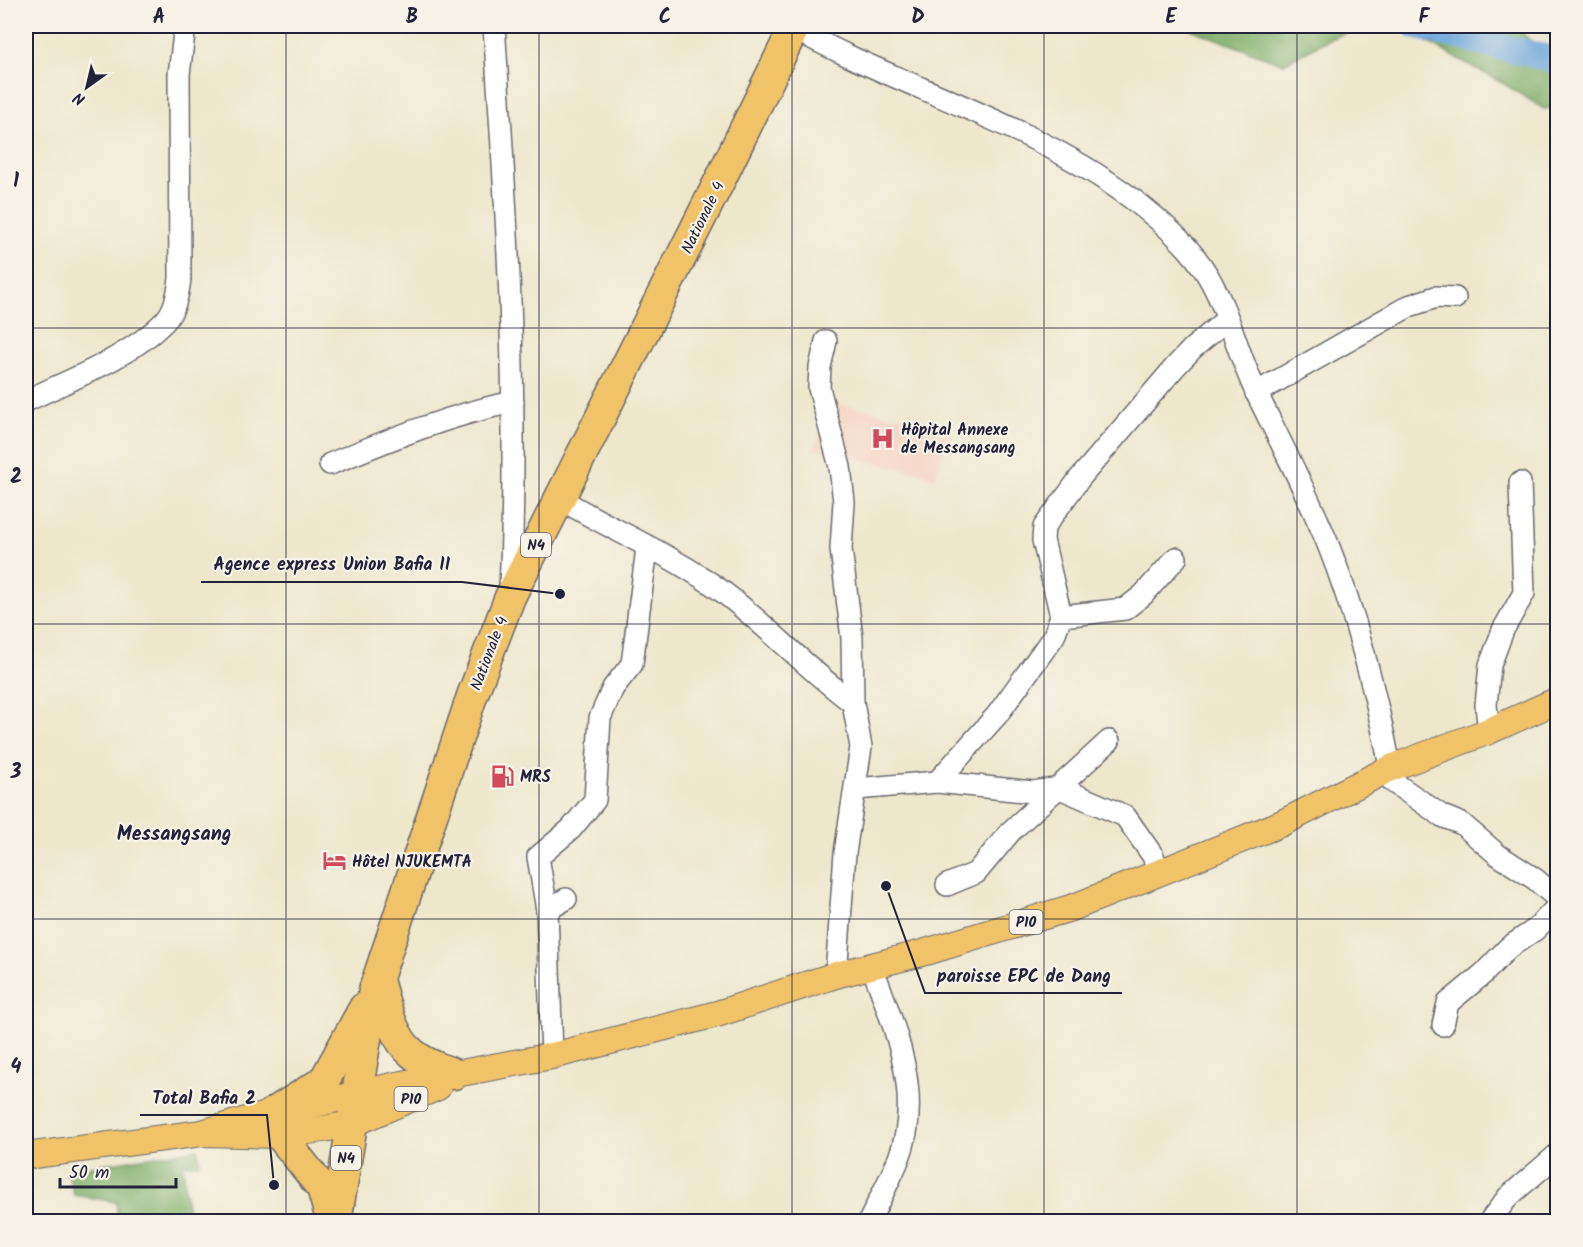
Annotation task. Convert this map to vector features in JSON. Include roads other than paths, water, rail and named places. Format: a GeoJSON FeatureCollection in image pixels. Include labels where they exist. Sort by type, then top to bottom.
{"type":"FeatureCollection","features":[{"type":"Feature","properties":{"kind":"highway","name":"Nationale 4"},"geometry":{"type":"LineString","coordinates":[[334,1221],[375,984],[472,696],[510,597],[723,174],[792,26]]}},
{"type":"Feature","properties":{"kind":"highway"},"geometry":{"type":"LineString","coordinates":[[375,984],[410,1052],[425,1062],[462,1073]]}},
{"type":"Feature","properties":{"kind":"highway"},"geometry":{"type":"LineString","coordinates":[[334,1221],[322,1188],[275,1125],[324,1081],[375,984]]}},
{"type":"Feature","properties":{"kind":"main road","name":"P10"},"geometry":{"type":"LineString","coordinates":[[357,1094],[552,1056],[717,1014],[836,975],[926,952],[1074,907],[1280,824],[1391,768],[1489,731],[1557,700]]}},
{"type":"Feature","properties":{"kind":"main road","name":"P10"},"geometry":{"type":"LineString","coordinates":[[351,1124],[462,1073]]}},
{"type":"Feature","properties":{"kind":"main road"},"geometry":{"type":"LineString","coordinates":[[275,1125],[357,1094]]}},
{"type":"Feature","properties":{"kind":"main road"},"geometry":{"type":"LineString","coordinates":[[26,1156],[275,1125],[351,1124]]}},
{"type":"Feature","properties":{"kind":"street"},"geometry":{"type":"LineString","coordinates":[[26,401],[130,347],[165,321],[177,299],[180,279],[179,74],[185,26]]}},
{"type":"Feature","properties":{"kind":"street"},"geometry":{"type":"LineString","coordinates":[[494,26],[508,255],[513,402],[514,499],[510,597]]}},
{"type":"Feature","properties":{"kind":"street"},"geometry":{"type":"LineString","coordinates":[[792,26],[1017,130],[1113,186],[1144,208],[1185,246],[1208,276],[1256,393],[1327,541],[1350,604],[1394,782],[1442,816],[1462,824],[1498,855],[1535,879],[1557,899]]}},
{"type":"Feature","properties":{"kind":"street"},"geometry":{"type":"LineString","coordinates":[[1256,393],[1409,306],[1436,297],[1455,298]]}},
{"type":"Feature","properties":{"kind":"street"},"geometry":{"type":"LineString","coordinates":[[938,782],[997,715],[1054,636],[1061,616],[1043,540],[1044,527],[1080,478],[1175,367],[1227,319]]}},
{"type":"Feature","properties":{"kind":"street"},"geometry":{"type":"LineString","coordinates":[[826,341],[820,367],[819,388],[840,467],[844,502],[841,549],[852,638],[853,703],[861,747],[844,853],[836,975]]}},
{"type":"Feature","properties":{"kind":"street"},"geometry":{"type":"LineString","coordinates":[[330,464],[416,428],[466,412],[513,402]]}},
{"type":"Feature","properties":{"kind":"street"},"geometry":{"type":"LineString","coordinates":[[1489,731],[1485,705],[1490,665],[1503,630],[1524,592],[1520,483]]}},
{"type":"Feature","properties":{"kind":"street"},"geometry":{"type":"LineString","coordinates":[[559,498],[679,564],[723,592],[809,669],[853,703]]}},
{"type":"Feature","properties":{"kind":"street"},"geometry":{"type":"LineString","coordinates":[[552,1056],[547,910],[538,857],[571,830],[596,800],[600,718],[613,688],[632,664],[647,548]]}},
{"type":"Feature","properties":{"kind":"street"},"geometry":{"type":"LineString","coordinates":[[1061,616],[1125,609],[1143,595],[1176,558]]}},
{"type":"Feature","properties":{"kind":"street"},"geometry":{"type":"LineString","coordinates":[[947,885],[976,873],[1011,831],[1109,741]]}},
{"type":"Feature","properties":{"kind":"street"},"geometry":{"type":"LineString","coordinates":[[856,789],[938,782],[1033,792],[1060,788],[1125,816],[1153,856],[1159,872]]}},
{"type":"Feature","properties":{"kind":"street"},"geometry":{"type":"LineString","coordinates":[[547,910],[566,899]]}},
{"type":"Feature","properties":{"kind":"street"},"geometry":{"type":"LineString","coordinates":[[1443,1025],[1448,1003],[1483,974],[1508,948],[1536,929],[1557,906]]}},
{"type":"Feature","properties":{"kind":"street"},"geometry":{"type":"LineString","coordinates":[[869,1221],[899,1157],[908,1123],[908,1077],[872,966]]}},
{"type":"Feature","properties":{"kind":"street"},"geometry":{"type":"LineString","coordinates":[[1489,1221],[1508,1197],[1557,1154]]}},
{"type":"Feature","properties":{"kind":"waterway"},"geometry":{"type":"LineString","coordinates":[[1416,26],[1551,59],[1558,64]]}},
{"type":"Feature","properties":{"kind":"place","name":"Hôpital Annexe de Messangsang"},"geometry":{"type":"Point","coordinates":[883,438]}},
{"type":"Feature","properties":{"kind":"place","name":"Agence express Union Bafia II"},"geometry":{"type":"Point","coordinates":[560,594]}},
{"type":"Feature","properties":{"kind":"place","name":"MRS"},"geometry":{"type":"Point","coordinates":[502,776]}},
{"type":"Feature","properties":{"kind":"place","name":"Hôtel NJUKEMTA"},"geometry":{"type":"Point","coordinates":[334,861]}},
{"type":"Feature","properties":{"kind":"place","name":"paroisse EPC de Dang"},"geometry":{"type":"Point","coordinates":[886,886]}},
{"type":"Feature","properties":{"kind":"place","name":"Total Bafia 2"},"geometry":{"type":"Point","coordinates":[274,1185]}},
{"type":"Feature","properties":{"kind":"district","name":"Messangsang"},"geometry":{"type":"Point","coordinates":[174,833]}}]}
